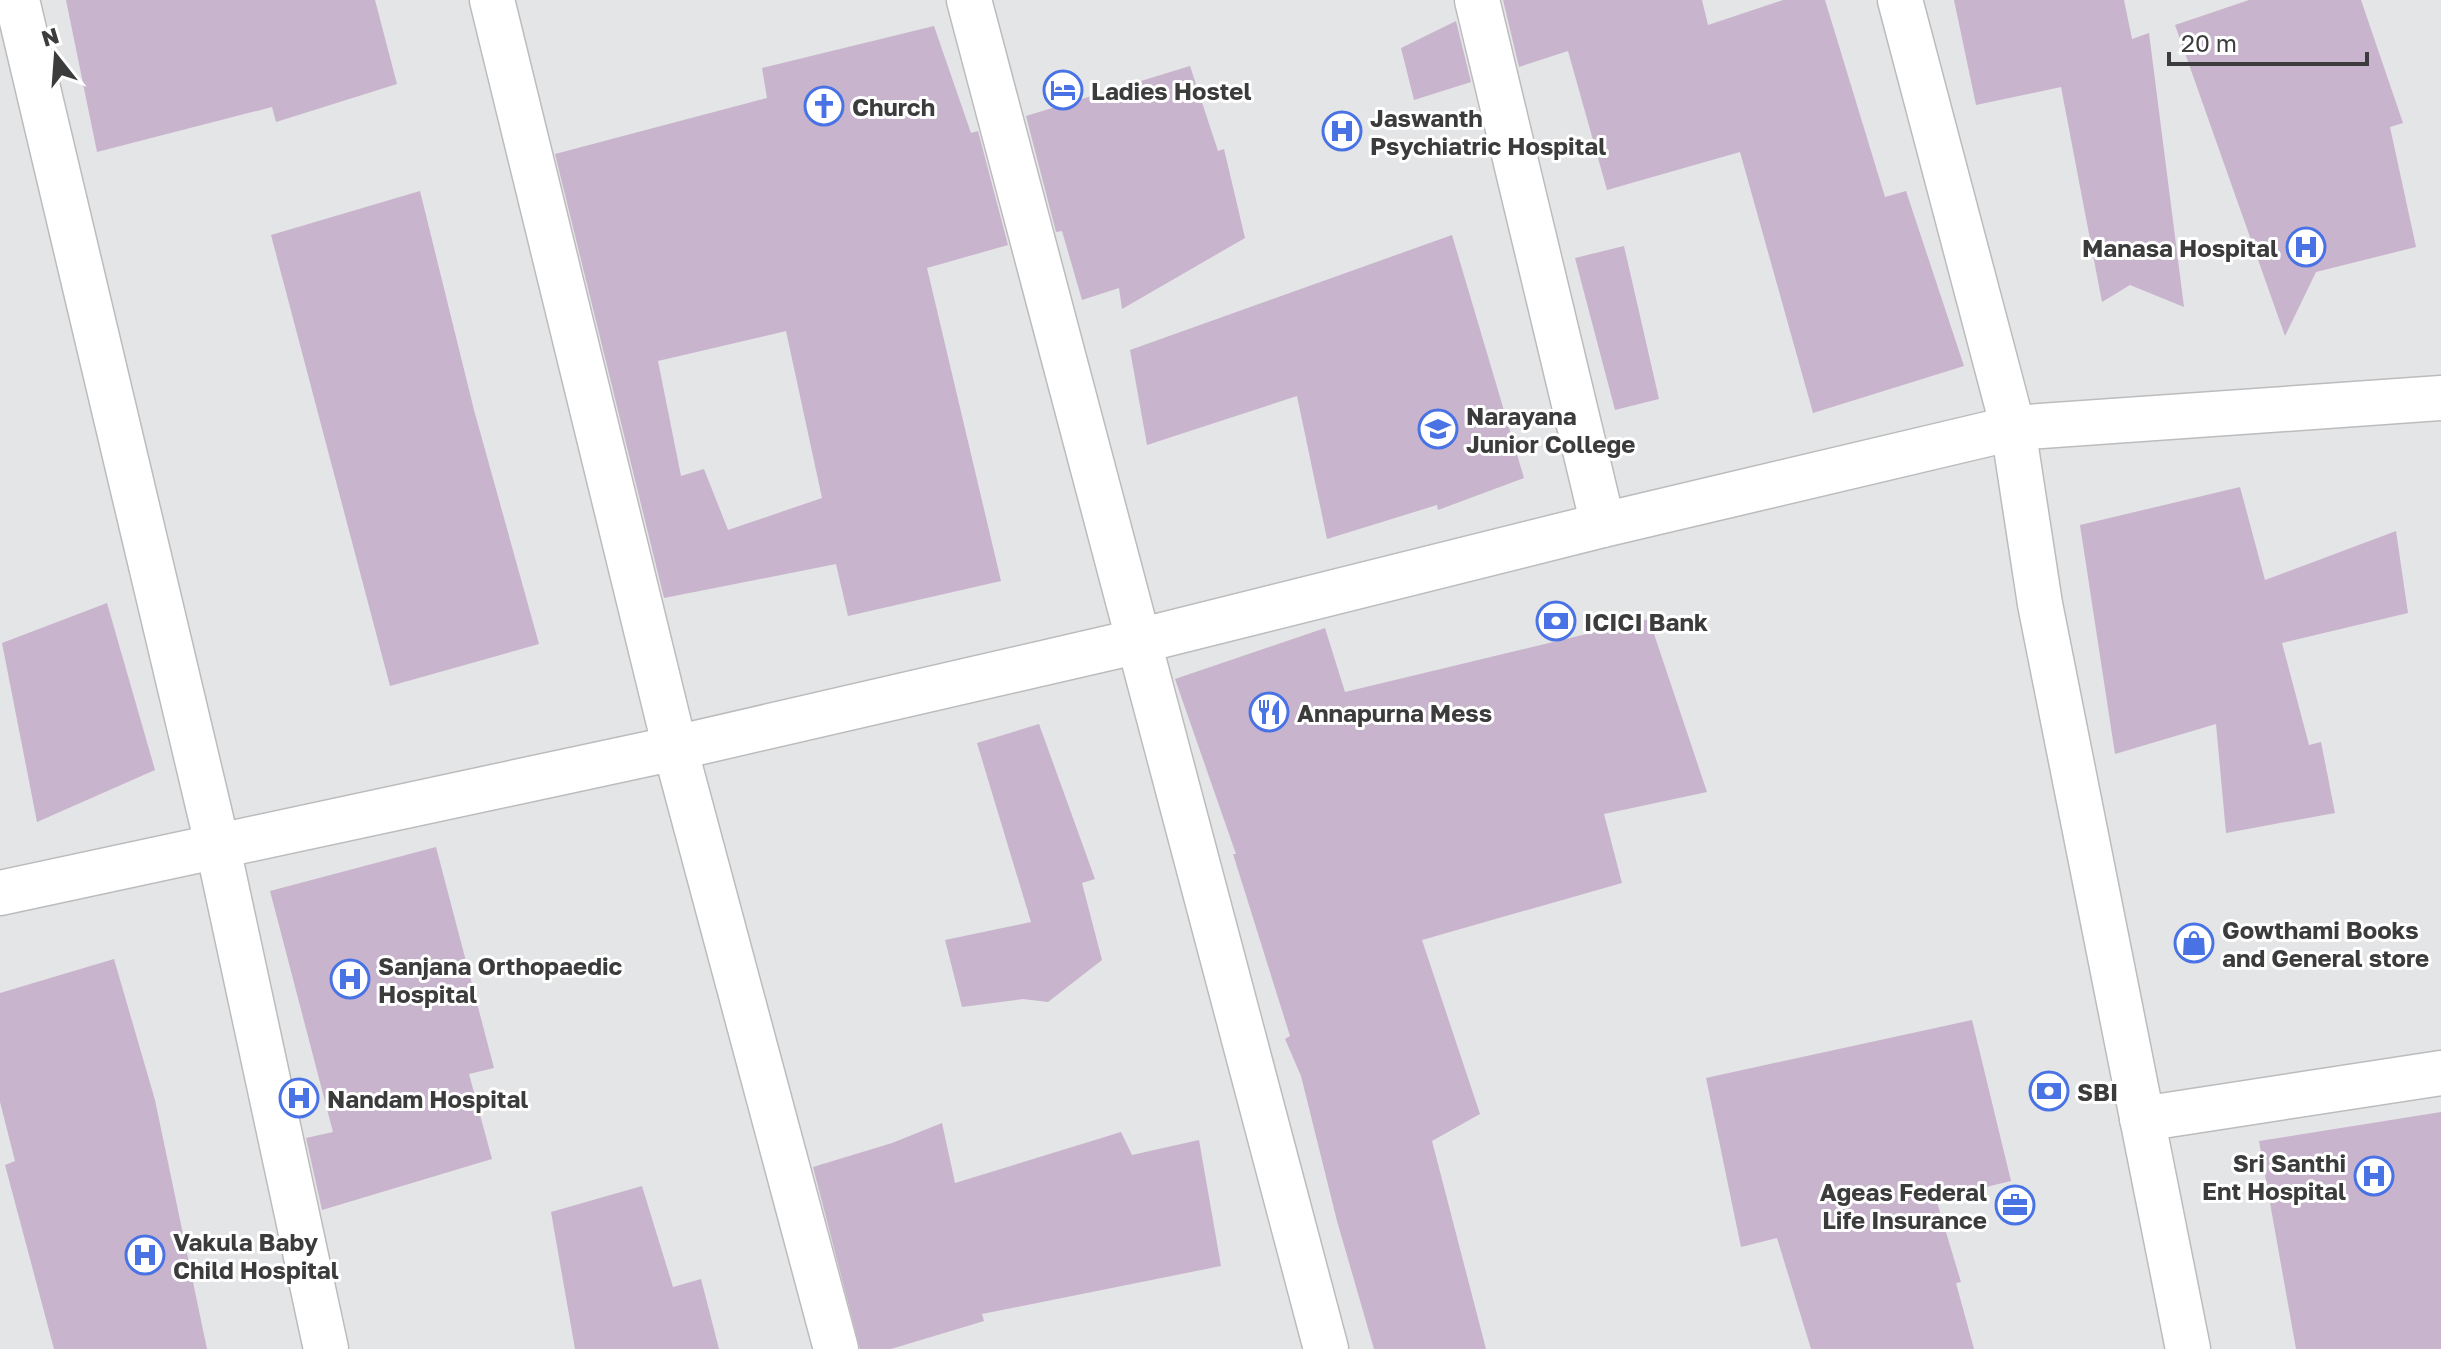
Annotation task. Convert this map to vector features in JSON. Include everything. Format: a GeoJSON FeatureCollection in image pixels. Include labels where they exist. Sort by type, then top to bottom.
{"type":"FeatureCollection","features":[{"type":"Feature","properties":{"kind":"street"},"geometry":{"type":"LineString","coordinates":[[17,0],[218,848],[326,1349]]}},
{"type":"Feature","properties":{"kind":"street"},"geometry":{"type":"LineString","coordinates":[[492,0],[675,748],[836,1349]]}},
{"type":"Feature","properties":{"kind":"street"},"geometry":{"type":"LineString","coordinates":[[969,0],[1326,1349]]}},
{"type":"Feature","properties":{"kind":"street"},"geometry":{"type":"LineString","coordinates":[[1477,0],[1603,525]]}},
{"type":"Feature","properties":{"kind":"street"},"geometry":{"type":"LineString","coordinates":[[1900,0],[2013,428],[2040,604],[2188,1349]]}},
{"type":"Feature","properties":{"kind":"street"},"geometry":{"type":"LineString","coordinates":[[0,893],[675,748],[1139,641],[1603,525],[2013,428],[2441,398]]}},
{"type":"Feature","properties":{"kind":"street"},"geometry":{"type":"LineString","coordinates":[[2142,1119],[2441,1073]]}},
{"type":"Feature","properties":{"kind":"building"},"geometry":{"type":"Polygon","coordinates":[[[66,0],[375,0],[397,84],[276,122],[272,107],[97,152],[66,0]]]}},
{"type":"Feature","properties":{"kind":"building"},"geometry":{"type":"Polygon","coordinates":[[[1503,0],[1702,0],[1708,25],[1783,0],[1825,0],[1885,197],[1906,191],[1964,366],[1813,413],[1740,152],[1607,190],[1568,51],[1519,67],[1503,0]]]}},
{"type":"Feature","properties":{"kind":"building"},"geometry":{"type":"Polygon","coordinates":[[[1954,0],[2124,0],[2132,39],[2149,33],[2184,307],[2130,285],[2102,302],[2061,87],[1976,105],[1954,0]]]}},
{"type":"Feature","properties":{"kind":"building"},"geometry":{"type":"Polygon","coordinates":[[[2249,0],[2361,0],[2403,123],[2390,127],[2416,247],[2316,272],[2285,336],[2175,25],[2249,0]]]}},
{"type":"Feature","properties":{"kind":"building"},"geometry":{"type":"Polygon","coordinates":[[[1456,21],[1471,82],[1414,100],[1401,48],[1456,21]]]}},
{"type":"Feature","properties":{"kind":"building"},"geometry":{"type":"Polygon","coordinates":[[[934,26],[971,133],[978,131],[1008,245],[927,268],[1001,581],[848,616],[836,564],[664,598],[555,154],[767,98],[762,68],[934,26]],[[786,331],[658,361],[681,476],[704,469],[728,530],[822,498],[786,331]]]}},
{"type":"Feature","properties":{"kind":"building"},"geometry":{"type":"Polygon","coordinates":[[[1190,66],[1218,151],[1224,149],[1245,238],[1122,309],[1119,288],[1082,300],[1062,231],[1056,232],[1026,116],[1190,66]]]}},
{"type":"Feature","properties":{"kind":"building"},"geometry":{"type":"Polygon","coordinates":[[[420,191],[474,410],[539,644],[390,686],[271,235],[420,191]]]}},
{"type":"Feature","properties":{"kind":"building"},"geometry":{"type":"Polygon","coordinates":[[[1452,235],[1524,478],[1438,510],[1437,505],[1327,539],[1297,396],[1147,445],[1130,350],[1452,235]]]}},
{"type":"Feature","properties":{"kind":"building"},"geometry":{"type":"Polygon","coordinates":[[[1624,246],[1659,399],[1615,410],[1575,258],[1624,246]]]}},
{"type":"Feature","properties":{"kind":"building"},"geometry":{"type":"Polygon","coordinates":[[[2240,487],[2265,580],[2396,531],[2408,613],[2282,643],[2309,745],[2321,742],[2335,813],[2226,833],[2216,724],[2115,754],[2080,525],[2240,487]]]}},
{"type":"Feature","properties":{"kind":"building"},"geometry":{"type":"Polygon","coordinates":[[[107,603],[155,770],[37,822],[2,643],[107,603]]]}},
{"type":"Feature","properties":{"kind":"building"},"geometry":{"type":"Polygon","coordinates":[[[1649,619],[1707,792],[1604,814],[1622,883],[1422,940],[1480,1114],[1432,1141],[1486,1349],[1374,1349],[1337,1221],[1301,1076],[1285,1039],[1290,1036],[1233,854],[1236,854],[1175,679],[1325,628],[1345,692],[1649,619]]]}},
{"type":"Feature","properties":{"kind":"building"},"geometry":{"type":"Polygon","coordinates":[[[1039,724],[1095,879],[1082,883],[1102,960],[1048,1002],[1023,999],[962,1007],[945,940],[1031,922],[977,743],[1039,724]]]}},
{"type":"Feature","properties":{"kind":"building"},"geometry":{"type":"Polygon","coordinates":[[[436,847],[494,1068],[469,1074],[492,1159],[322,1210],[306,1138],[333,1132],[270,891],[436,847]]]}},
{"type":"Feature","properties":{"kind":"building"},"geometry":{"type":"Polygon","coordinates":[[[114,959],[155,1100],[207,1349],[54,1349],[5,1165],[15,1161],[0,1102],[0,993],[114,959]]]}},
{"type":"Feature","properties":{"kind":"building"},"geometry":{"type":"Polygon","coordinates":[[[1972,1020],[2011,1181],[1936,1199],[1961,1282],[1956,1283],[1974,1349],[1811,1349],[1777,1238],[1741,1247],[1706,1078],[1972,1020]]]}},
{"type":"Feature","properties":{"kind":"building"},"geometry":{"type":"Polygon","coordinates":[[[2441,1112],[2441,1349],[2296,1349],[2259,1141],[2441,1112]]]}},
{"type":"Feature","properties":{"kind":"building"},"geometry":{"type":"Polygon","coordinates":[[[942,1123],[955,1183],[1121,1132],[1132,1155],[1199,1140],[1221,1266],[982,1314],[984,1321],[891,1349],[860,1349],[813,1167],[892,1143],[942,1123]]]}},
{"type":"Feature","properties":{"kind":"building"},"geometry":{"type":"Polygon","coordinates":[[[642,1186],[673,1287],[701,1279],[719,1349],[575,1349],[551,1212],[642,1186]]]}},
{"type":"Feature","properties":{"kind":"place","name":"Ladies Hostel"},"geometry":{"type":"Point","coordinates":[1063,90]}},
{"type":"Feature","properties":{"kind":"place","name":"Church"},"geometry":{"type":"Point","coordinates":[824,106]}},
{"type":"Feature","properties":{"kind":"place","name":"Jaswanth Psychiatric Hospital"},"geometry":{"type":"Point","coordinates":[1342,131]}},
{"type":"Feature","properties":{"kind":"place","name":"Manasa Hospital"},"geometry":{"type":"Point","coordinates":[2306,247]}},
{"type":"Feature","properties":{"kind":"place","name":"Narayana Junior College"},"geometry":{"type":"Point","coordinates":[1438,429]}},
{"type":"Feature","properties":{"kind":"place","name":"ICICI Bank"},"geometry":{"type":"Point","coordinates":[1556,621]}},
{"type":"Feature","properties":{"kind":"place","name":"Annapurna Mess"},"geometry":{"type":"Point","coordinates":[1269,712]}},
{"type":"Feature","properties":{"kind":"place","name":"Gowthami Books and General store"},"geometry":{"type":"Point","coordinates":[2194,943]}},
{"type":"Feature","properties":{"kind":"place","name":"Sanjana Orthopaedic Hospital"},"geometry":{"type":"Point","coordinates":[350,979]}},
{"type":"Feature","properties":{"kind":"place","name":"SBI"},"geometry":{"type":"Point","coordinates":[2049,1091]}},
{"type":"Feature","properties":{"kind":"place","name":"Nandam Hospital"},"geometry":{"type":"Point","coordinates":[299,1098]}},
{"type":"Feature","properties":{"kind":"place","name":"Sri Santhi Ent Hospital"},"geometry":{"type":"Point","coordinates":[2374,1176]}},
{"type":"Feature","properties":{"kind":"place","name":"Ageas Federal Life Insurance"},"geometry":{"type":"Point","coordinates":[2015,1205]}},
{"type":"Feature","properties":{"kind":"place","name":"Vakula Baby Child Hospital"},"geometry":{"type":"Point","coordinates":[145,1255]}}]}
